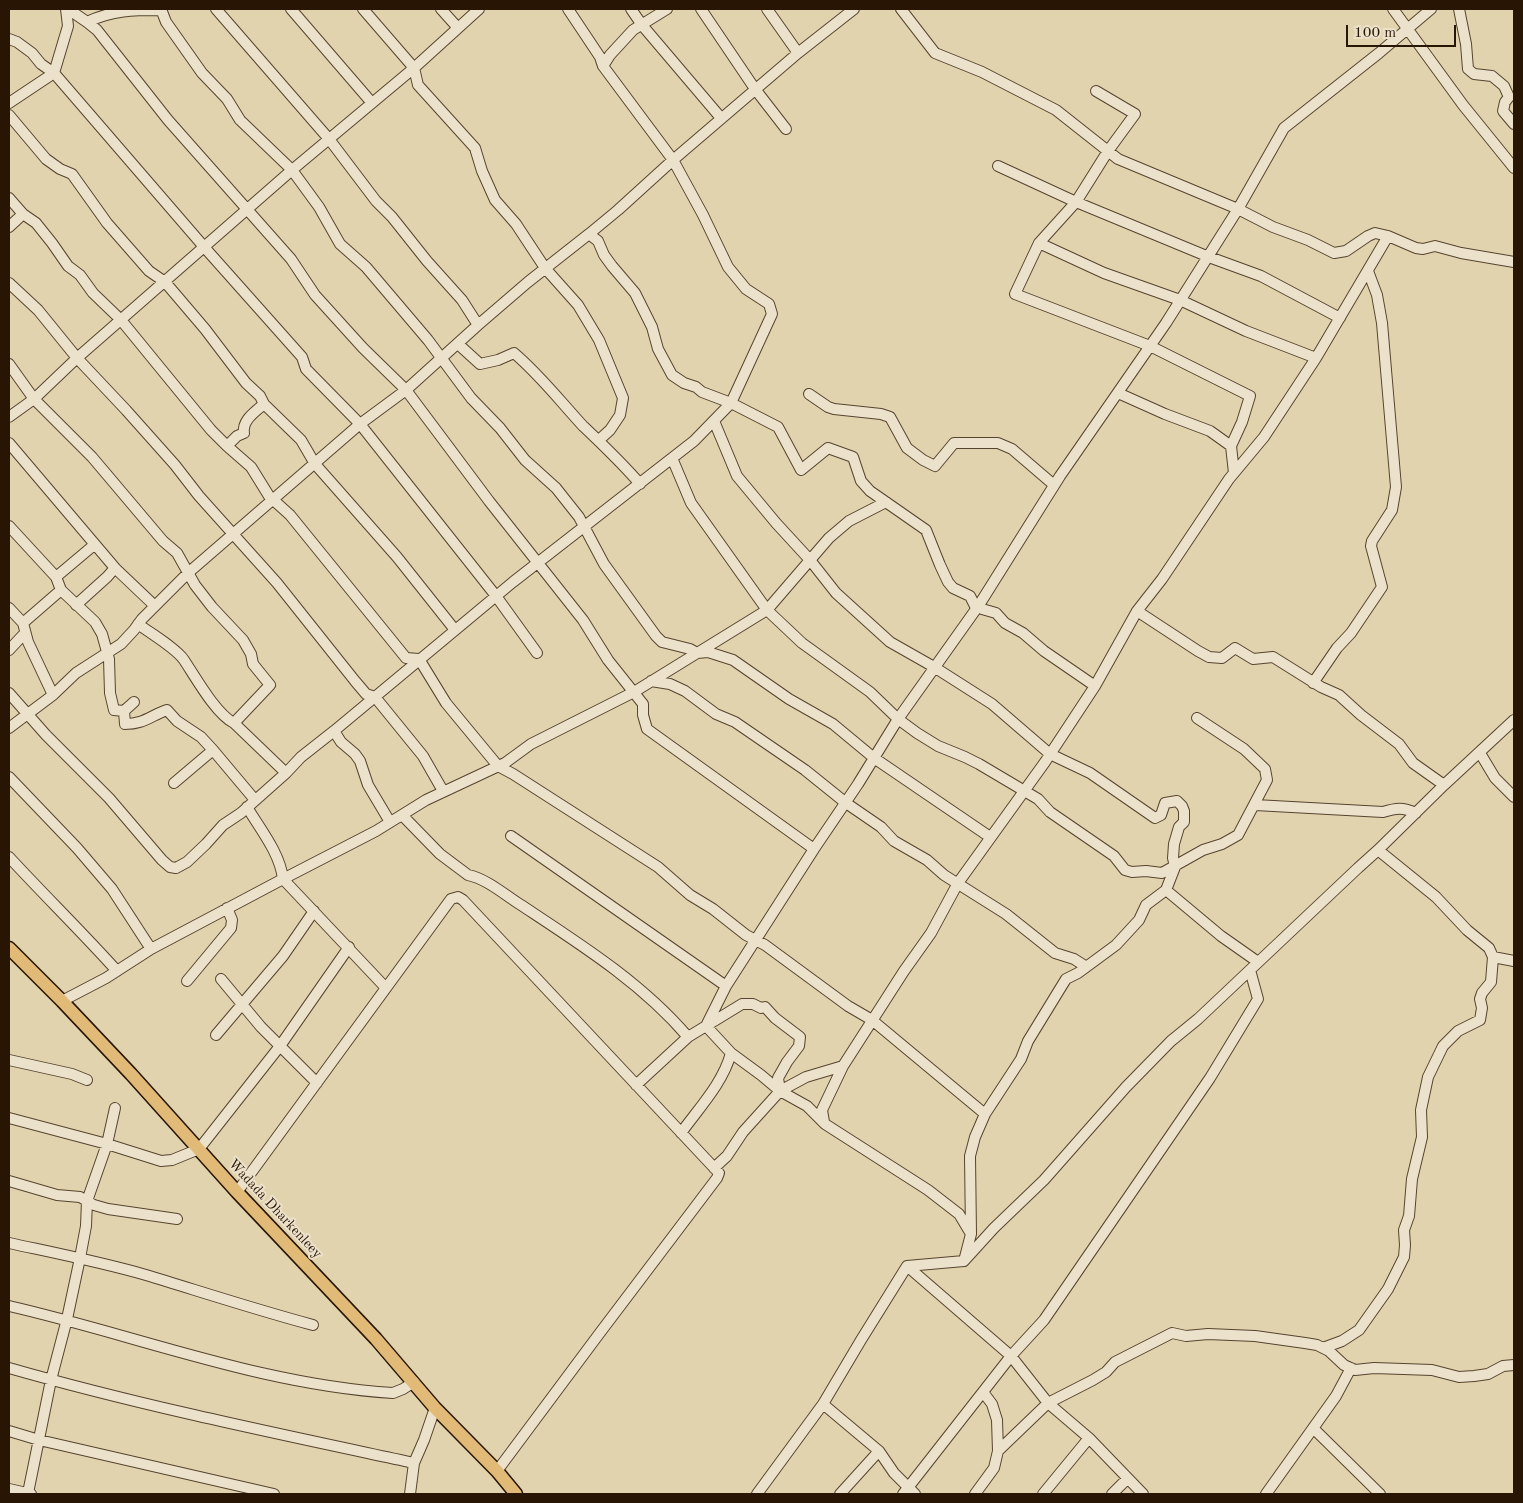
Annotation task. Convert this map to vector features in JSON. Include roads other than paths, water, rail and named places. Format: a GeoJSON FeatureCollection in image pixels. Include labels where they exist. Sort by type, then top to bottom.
{"type":"FeatureCollection","features":[{"type":"Feature","properties":{"kind":"main road","name":"Wadada Dharkenleey"},"geometry":{"type":"LineString","coordinates":[[9,948],[62,1001],[237,1192],[376,1339],[435,1408],[498,1472],[516,1494]]}},
{"type":"Feature","properties":{"kind":"street"},"geometry":{"type":"LineString","coordinates":[[67,9],[97,30],[168,120],[291,259],[315,295],[363,348],[406,390],[489,501],[582,620],[608,660],[643,704],[643,715],[647,729],[814,849]]}},
{"type":"Feature","properties":{"kind":"street"},"geometry":{"type":"LineString","coordinates":[[9,102],[54,72],[68,26],[67,9]]}},
{"type":"Feature","properties":{"kind":"street"},"geometry":{"type":"LineString","coordinates":[[87,22],[104,14],[126,10],[161,9],[166,22],[202,73],[227,99],[240,120],[292,170],[319,207],[340,244],[366,267],[428,340],[471,398],[500,428],[525,460],[556,488],[579,517],[604,564],[662,642],[690,649],[697,653],[708,652],[733,660],[789,699],[833,724],[874,758],[990,837]]}},
{"type":"Feature","properties":{"kind":"street"},"geometry":{"type":"LineString","coordinates":[[216,9],[330,139],[376,201],[392,217],[427,261],[462,300],[478,325]]}},
{"type":"Feature","properties":{"kind":"street"},"geometry":{"type":"LineString","coordinates":[[291,9],[372,103]]}},
{"type":"Feature","properties":{"kind":"street"},"geometry":{"type":"LineString","coordinates":[[363,9],[414,68],[418,85],[475,148],[494,200],[516,224],[545,268],[578,305],[599,340],[623,398],[620,415],[610,430],[599,440]]}},
{"type":"Feature","properties":{"kind":"street"},"geometry":{"type":"LineString","coordinates":[[441,9],[458,28]]}},
{"type":"Feature","properties":{"kind":"street"},"geometry":{"type":"LineString","coordinates":[[9,417],[34,399],[77,358],[292,170],[414,68],[479,9]]}},
{"type":"Feature","properties":{"kind":"street"},"geometry":{"type":"LineString","coordinates":[[9,693],[109,798],[143,840],[170,867],[176,868],[187,862],[223,825],[286,773],[301,757],[538,562],[694,441],[732,403],[772,314],[769,304],[746,289],[728,267],[703,215],[673,160],[603,66],[600,57],[568,9]]}},
{"type":"Feature","properties":{"kind":"street"},"geometry":{"type":"LineString","coordinates":[[631,9],[642,25],[721,118]]}},
{"type":"Feature","properties":{"kind":"street"},"geometry":{"type":"LineString","coordinates":[[603,66],[610,55],[633,30],[667,9]]}},
{"type":"Feature","properties":{"kind":"street"},"geometry":{"type":"LineString","coordinates":[[700,9],[786,129]]}},
{"type":"Feature","properties":{"kind":"street"},"geometry":{"type":"LineString","coordinates":[[767,9],[798,53]]}},
{"type":"Feature","properties":{"kind":"street"},"geometry":{"type":"LineString","coordinates":[[9,728],[52,695],[76,673],[121,644],[188,573],[360,424],[406,390],[440,358],[545,268],[618,210],[721,118],[798,53],[840,13],[854,9]]}},
{"type":"Feature","properties":{"kind":"street"},"geometry":{"type":"LineString","coordinates":[[901,9],[935,53],[982,72],[1056,110],[1118,159],[1238,209],[1273,227],[1334,252],[1346,251],[1368,236],[1375,234],[1388,236],[1416,248],[1423,249],[1435,246],[1461,253],[1514,262]]}},
{"type":"Feature","properties":{"kind":"street"},"geometry":{"type":"LineString","coordinates":[[1393,9],[1463,105],[1514,168]]}},
{"type":"Feature","properties":{"kind":"street"},"geometry":{"type":"LineString","coordinates":[[706,1026],[726,986],[846,802],[898,718],[978,606],[1054,485],[1209,257],[1284,128],[1431,9]]}},
{"type":"Feature","properties":{"kind":"street"},"geometry":{"type":"LineString","coordinates":[[1459,9],[1466,44],[1468,69],[1474,74],[1492,76],[1504,86],[1509,97],[1505,102],[1503,111],[1514,124]]}},
{"type":"Feature","properties":{"kind":"street"},"geometry":{"type":"LineString","coordinates":[[9,39],[17,42],[32,53],[41,64],[54,72],[205,248],[302,357],[306,369],[360,424],[496,596],[537,653]]}},
{"type":"Feature","properties":{"kind":"street"},"geometry":{"type":"LineString","coordinates":[[1096,90],[1136,114],[1108,151],[1076,202],[1040,243],[1015,294],[1150,346],[1250,396],[1242,422],[1231,446],[1234,473]]}},
{"type":"Feature","properties":{"kind":"street"},"geometry":{"type":"LineString","coordinates":[[9,116],[46,158],[60,169],[72,174],[107,223],[149,271],[165,282],[205,329],[246,383],[260,396],[264,404],[301,440],[316,464],[397,557],[454,630]]}},
{"type":"Feature","properties":{"kind":"street"},"geometry":{"type":"LineString","coordinates":[[998,166],[1076,202],[1209,257],[1261,276],[1340,318]]}},
{"type":"Feature","properties":{"kind":"street"},"geometry":{"type":"LineString","coordinates":[[9,198],[23,214],[36,223],[68,266],[80,275],[93,292],[121,320],[205,423],[227,446],[252,467],[273,501],[290,515],[406,658],[419,659]]}},
{"type":"Feature","properties":{"kind":"street"},"geometry":{"type":"LineString","coordinates":[[9,227],[14,220],[23,214]]}},
{"type":"Feature","properties":{"kind":"street"},"geometry":{"type":"LineString","coordinates":[[589,234],[598,241],[604,255],[612,266],[636,293],[652,327],[658,349],[672,375],[702,392],[732,403],[778,427],[801,470],[828,448],[853,457],[861,481],[870,492],[926,530],[940,565],[953,588],[970,596],[982,609],[996,613],[1005,623],[1024,633],[1044,651],[1096,686]]}},
{"type":"Feature","properties":{"kind":"street"},"geometry":{"type":"LineString","coordinates":[[825,1124],[822,1110],[843,1066],[931,933],[958,883],[1096,686],[1138,611],[1234,473],[1264,436],[1316,358],[1388,236]]}},
{"type":"Feature","properties":{"kind":"street"},"geometry":{"type":"LineString","coordinates":[[1040,243],[1104,273],[1180,300],[1246,331],[1316,358]]}},
{"type":"Feature","properties":{"kind":"street"},"geometry":{"type":"LineString","coordinates":[[1313,683],[1337,648],[1351,633],[1382,587],[1371,546],[1372,541],[1392,510],[1396,486],[1382,323],[1377,295],[1368,271]]}},
{"type":"Feature","properties":{"kind":"street"},"geometry":{"type":"LineString","coordinates":[[9,283],[38,310],[77,358],[175,465],[199,496],[277,583],[354,681],[366,694],[375,697],[423,756],[443,791]]}},
{"type":"Feature","properties":{"kind":"street"},"geometry":{"type":"LineString","coordinates":[[458,344],[480,364],[498,360],[514,353],[551,389],[583,425],[622,462],[640,484]]}},
{"type":"Feature","properties":{"kind":"street"},"geometry":{"type":"LineString","coordinates":[[9,364],[34,399],[92,457],[163,541],[177,553],[195,585],[212,607],[243,640],[251,654],[252,664],[270,686],[234,724]]}},
{"type":"Feature","properties":{"kind":"street"},"geometry":{"type":"LineString","coordinates":[[1118,393],[1210,431],[1231,446]]}},
{"type":"Feature","properties":{"kind":"street"},"geometry":{"type":"LineString","coordinates":[[810,394],[834,409],[882,414],[890,417],[906,448],[935,466],[954,443],[998,443],[1012,449],[1054,485]]}},
{"type":"Feature","properties":{"kind":"street"},"geometry":{"type":"LineString","coordinates":[[227,446],[237,436],[244,433],[243,427],[245,422],[264,404]]}},
{"type":"Feature","properties":{"kind":"street"},"geometry":{"type":"LineString","coordinates":[[714,421],[737,476],[836,593],[890,642],[992,704],[1050,754],[1090,773],[1155,818],[1161,815],[1165,804],[1176,801],[1182,806],[1184,812],[1184,822],[1179,828],[1174,844],[1173,858],[1175,867],[1166,890],[1146,905],[1139,920],[1116,945],[1066,979],[1028,1041],[1021,1059],[985,1114],[975,1137],[970,1156],[971,1234],[964,1261]]}},
{"type":"Feature","properties":{"kind":"street"},"geometry":{"type":"LineString","coordinates":[[9,443],[114,568],[155,606]]}},
{"type":"Feature","properties":{"kind":"street"},"geometry":{"type":"LineString","coordinates":[[672,458],[691,503],[767,610],[802,642],[870,692],[898,718],[938,746],[965,757],[1038,799],[1050,812],[1114,856],[1126,870],[1162,873],[1203,850],[1238,835],[1267,780],[1265,769],[1244,749],[1197,718]]}},
{"type":"Feature","properties":{"kind":"street"},"geometry":{"type":"LineString","coordinates":[[62,1001],[117,971],[151,949],[390,822],[443,791],[498,766],[531,744],[634,692],[767,610],[829,538],[849,521],[886,502]]}},
{"type":"Feature","properties":{"kind":"street"},"geometry":{"type":"LineString","coordinates":[[9,526],[56,577],[61,590],[95,622],[102,634],[109,659],[110,693],[114,710],[124,711],[134,702]]}},
{"type":"Feature","properties":{"kind":"street"},"geometry":{"type":"LineString","coordinates":[[56,577],[94,545]]}},
{"type":"Feature","properties":{"kind":"street"},"geometry":{"type":"LineString","coordinates":[[76,605],[107,577],[114,568]]}},
{"type":"Feature","properties":{"kind":"street"},"geometry":{"type":"LineString","coordinates":[[9,650],[24,628],[61,590]]}},
{"type":"Feature","properties":{"kind":"street"},"geometry":{"type":"LineString","coordinates":[[9,608],[24,628],[52,695]]}},
{"type":"Feature","properties":{"kind":"street"},"geometry":{"type":"LineString","coordinates":[[1138,611],[1209,657],[1222,658],[1235,648],[1253,658],[1273,657],[1313,683],[1339,695],[1366,719],[1400,744],[1413,763],[1444,785]]}},
{"type":"Feature","properties":{"kind":"street"},"geometry":{"type":"LineString","coordinates":[[138,624],[183,659],[190,672],[216,707],[286,773]]}},
{"type":"Feature","properties":{"kind":"street"},"geometry":{"type":"LineString","coordinates":[[419,659],[446,703],[498,766],[658,868],[690,895],[756,939],[826,991],[872,1020],[985,1114]]}},
{"type":"Feature","properties":{"kind":"street"},"geometry":{"type":"LineString","coordinates":[[651,681],[670,684],[685,691],[716,714],[735,722],[805,770],[881,827],[894,841],[927,860],[944,875],[1006,914],[1055,953],[1074,959],[1085,966]]}},
{"type":"Feature","properties":{"kind":"street"},"geometry":{"type":"LineString","coordinates":[[124,711],[125,724],[132,724],[140,723],[153,715],[167,710],[177,721],[201,738],[213,750],[251,803],[282,872],[283,879],[386,988]]}},
{"type":"Feature","properties":{"kind":"street"},"geometry":{"type":"LineString","coordinates":[[907,1266],[964,1261],[994,1228],[1044,1180],[1126,1087],[1171,1040],[1198,1019],[1514,720]]}},
{"type":"Feature","properties":{"kind":"street"},"geometry":{"type":"LineString","coordinates":[[334,731],[341,742],[356,754],[368,785],[390,822]]}},
{"type":"Feature","properties":{"kind":"street"},"geometry":{"type":"LineString","coordinates":[[174,783],[213,750]]}},
{"type":"Feature","properties":{"kind":"street"},"geometry":{"type":"LineString","coordinates":[[1480,753],[1495,778],[1514,797]]}},
{"type":"Feature","properties":{"kind":"street"},"geometry":{"type":"LineString","coordinates":[[9,778],[77,848],[112,889],[151,949]]}},
{"type":"Feature","properties":{"kind":"street"},"geometry":{"type":"LineString","coordinates":[[1254,805],[1383,812],[1396,808],[1406,808],[1416,813]]}},
{"type":"Feature","properties":{"kind":"street"},"geometry":{"type":"LineString","coordinates":[[402,814],[440,854],[468,875],[474,876],[500,891],[561,930],[635,986],[675,1021],[688,1037]]}},
{"type":"Feature","properties":{"kind":"street"},"geometry":{"type":"LineString","coordinates":[[510,836],[726,986]]}},
{"type":"Feature","properties":{"kind":"street"},"geometry":{"type":"LineString","coordinates":[[1323,1348],[1342,1341],[1359,1330],[1388,1290],[1404,1257],[1404,1230],[1409,1216],[1412,1179],[1422,1137],[1421,1110],[1428,1077],[1443,1046],[1458,1031],[1480,1020],[1482,1008],[1480,999],[1482,993],[1491,982],[1493,956],[1489,948],[1467,930],[1436,897],[1378,850]]}},
{"type":"Feature","properties":{"kind":"street"},"geometry":{"type":"LineString","coordinates":[[9,857],[46,894],[61,913],[76,925],[117,971]]}},
{"type":"Feature","properties":{"kind":"street"},"geometry":{"type":"LineString","coordinates":[[1166,890],[1221,936],[1258,962]]}},
{"type":"Feature","properties":{"kind":"street"},"geometry":{"type":"LineString","coordinates":[[237,1192],[451,899],[458,897],[578,1020],[681,1134],[719,1173],[718,1178],[599,1334],[498,1472]]}},
{"type":"Feature","properties":{"kind":"street"},"geometry":{"type":"LineString","coordinates":[[187,981],[231,928],[232,920],[227,908]]}},
{"type":"Feature","properties":{"kind":"street"},"geometry":{"type":"LineString","coordinates":[[216,1035],[283,956],[314,911]]}},
{"type":"Feature","properties":{"kind":"street"},"geometry":{"type":"LineString","coordinates":[[9,1118],[107,1144],[161,1161],[172,1160],[199,1149],[280,1046],[349,947]]}},
{"type":"Feature","properties":{"kind":"street"},"geometry":{"type":"LineString","coordinates":[[1493,956],[1514,961]]}},
{"type":"Feature","properties":{"kind":"street"},"geometry":{"type":"LineString","coordinates":[[823,1404],[878,1452],[908,1492],[1011,1356],[1044,1320],[1210,1078],[1258,999],[1250,970]]}},
{"type":"Feature","properties":{"kind":"street"},"geometry":{"type":"LineString","coordinates":[[222,979],[241,1004],[317,1083]]}},
{"type":"Feature","properties":{"kind":"street"},"geometry":{"type":"LineString","coordinates":[[636,1085],[688,1037],[742,1004],[753,1004],[761,1008],[765,1007],[775,1018],[800,1037],[799,1046],[778,1078],[780,1091]]}},
{"type":"Feature","properties":{"kind":"street"},"geometry":{"type":"LineString","coordinates":[[706,1026],[730,1052],[780,1091],[807,1106],[825,1124],[928,1190],[959,1214],[971,1234]]}},
{"type":"Feature","properties":{"kind":"street"},"geometry":{"type":"LineString","coordinates":[[681,1134],[723,1076],[730,1052]]}},
{"type":"Feature","properties":{"kind":"street"},"geometry":{"type":"LineString","coordinates":[[9,1060],[72,1074],[87,1080]]}},
{"type":"Feature","properties":{"kind":"street"},"geometry":{"type":"LineString","coordinates":[[714,1168],[727,1156],[742,1132],[780,1091],[806,1077],[843,1066]]}},
{"type":"Feature","properties":{"kind":"street"},"geometry":{"type":"LineString","coordinates":[[9,1489],[30,1494],[51,1380],[80,1258],[86,1226],[87,1201],[107,1144],[116,1108]]}},
{"type":"Feature","properties":{"kind":"street"},"geometry":{"type":"LineString","coordinates":[[9,1181],[57,1195],[80,1197],[108,1209],[177,1219]]}},
{"type":"Feature","properties":{"kind":"street"},"geometry":{"type":"LineString","coordinates":[[9,1243],[80,1258],[145,1275],[240,1305],[313,1325]]}},
{"type":"Feature","properties":{"kind":"street"},"geometry":{"type":"LineString","coordinates":[[907,1266],[1011,1356],[1048,1403],[1089,1438],[1143,1494]]}},
{"type":"Feature","properties":{"kind":"street"},"geometry":{"type":"LineString","coordinates":[[757,1494],[823,1404],[907,1266]]}},
{"type":"Feature","properties":{"kind":"street"},"geometry":{"type":"LineString","coordinates":[[9,1306],[67,1319],[198,1357],[299,1380],[392,1393],[414,1382]]}},
{"type":"Feature","properties":{"kind":"street"},"geometry":{"type":"LineString","coordinates":[[998,1451],[1048,1403],[1106,1372],[1115,1362],[1172,1333],[1186,1336],[1208,1334],[1254,1336],[1305,1343],[1323,1348],[1350,1368],[1356,1370],[1374,1368],[1432,1370],[1466,1377],[1483,1375],[1503,1366],[1514,1365]]}},
{"type":"Feature","properties":{"kind":"street"},"geometry":{"type":"LineString","coordinates":[[9,1368],[51,1380],[288,1436],[414,1463]]}},
{"type":"Feature","properties":{"kind":"street"},"geometry":{"type":"LineString","coordinates":[[1266,1494],[1336,1396],[1350,1368]]}},
{"type":"Feature","properties":{"kind":"street"},"geometry":{"type":"LineString","coordinates":[[975,1494],[994,1468],[998,1451],[997,1420],[992,1404],[983,1392]]}},
{"type":"Feature","properties":{"kind":"street"},"geometry":{"type":"LineString","coordinates":[[410,1494],[414,1463],[435,1408]]}},
{"type":"Feature","properties":{"kind":"street"},"geometry":{"type":"LineString","coordinates":[[1313,1428],[1380,1494]]}},
{"type":"Feature","properties":{"kind":"street"},"geometry":{"type":"LineString","coordinates":[[9,1431],[39,1440],[274,1494]]}},
{"type":"Feature","properties":{"kind":"street"},"geometry":{"type":"LineString","coordinates":[[1043,1494],[1089,1438]]}},
{"type":"Feature","properties":{"kind":"street"},"geometry":{"type":"LineString","coordinates":[[840,1494],[878,1452]]}},
{"type":"Feature","properties":{"kind":"street"},"geometry":{"type":"LineString","coordinates":[[1112,1494],[1127,1479]]}}]}
